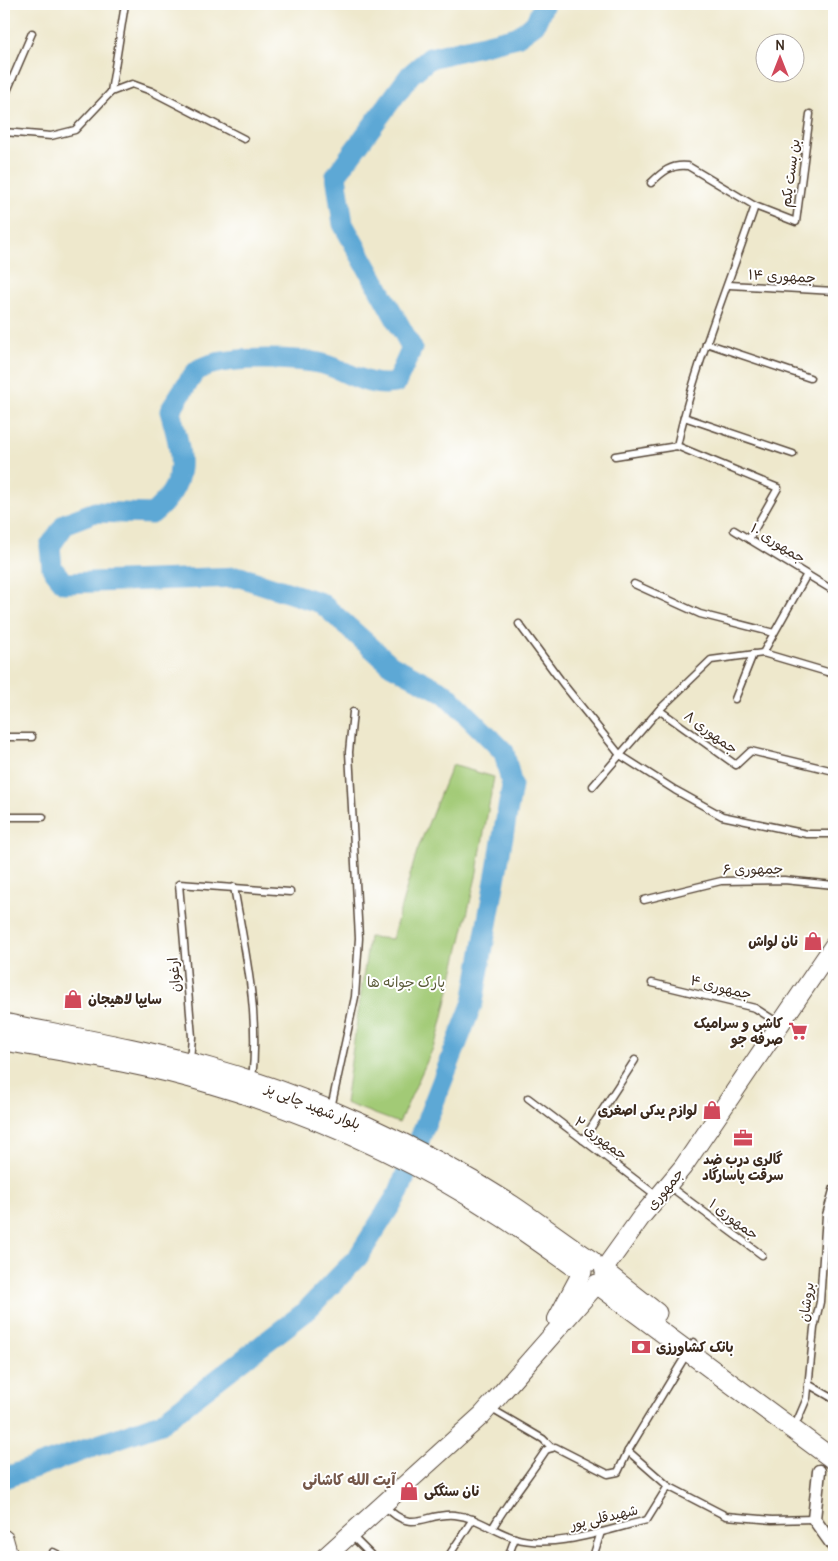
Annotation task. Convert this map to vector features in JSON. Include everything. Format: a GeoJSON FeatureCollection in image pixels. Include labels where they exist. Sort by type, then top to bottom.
{"type":"FeatureCollection","features":[{"type":"Feature","properties":{"kind":"main road","name":"جمهوری"},"geometry":{"type":"LineString","coordinates":[[325,1557],[384,1505],[488,1407],[544,1344],[594,1270],[683,1167],[834,945]]}},
{"type":"Feature","properties":{"kind":"main road","name":"بلوار شهید چایی پز"},"geometry":{"type":"LineString","coordinates":[[4,1023],[124,1047],[190,1063],[252,1082],[330,1112],[384,1144],[436,1169],[503,1217],[594,1270],[691,1347],[795,1424]]}},
{"type":"Feature","properties":{"kind":"main road","name":"بلوار شهید چایی پز"},"geometry":{"type":"LineString","coordinates":[[4,1041],[121,1061],[208,1083],[384,1144]]}},
{"type":"Feature","properties":{"kind":"main road"},"geometry":{"type":"LineString","coordinates":[[795,1424],[834,1445]]}},
{"type":"Feature","properties":{"kind":"main road"},"geometry":{"type":"LineString","coordinates":[[795,1424],[834,1460]]}},
{"type":"Feature","properties":{"kind":"main road"},"geometry":{"type":"LineString","coordinates":[[4,1539],[9,1557]]}},
{"type":"Feature","properties":{"kind":"street"},"geometry":{"type":"LineString","coordinates":[[819,1471],[814,1518],[834,1547]]}},
{"type":"Feature","properties":{"kind":"lane"},"geometry":{"type":"LineString","coordinates":[[111,92],[125,4]]}},
{"type":"Feature","properties":{"kind":"lane"},"geometry":{"type":"LineString","coordinates":[[4,98],[32,33]]}},
{"type":"Feature","properties":{"kind":"lane"},"geometry":{"type":"LineString","coordinates":[[4,132],[51,136],[75,130],[111,92],[132,84],[244,139]]}},
{"type":"Feature","properties":{"kind":"lane","name":"بن بست یکم"},"geometry":{"type":"LineString","coordinates":[[755,206],[796,222],[810,114]]}},
{"type":"Feature","properties":{"kind":"lane"},"geometry":{"type":"LineString","coordinates":[[651,184],[667,168],[678,165],[688,166],[755,206],[729,285],[706,343],[677,446]]}},
{"type":"Feature","properties":{"kind":"lane","name":"جمهوری ۱۴"},"geometry":{"type":"LineString","coordinates":[[729,285],[834,292]]}},
{"type":"Feature","properties":{"kind":"lane"},"geometry":{"type":"LineString","coordinates":[[706,343],[810,378]]}},
{"type":"Feature","properties":{"kind":"lane"},"geometry":{"type":"LineString","coordinates":[[684,417],[793,454]]}},
{"type":"Feature","properties":{"kind":"lane"},"geometry":{"type":"LineString","coordinates":[[615,456],[677,446],[778,488],[749,539]]}},
{"type":"Feature","properties":{"kind":"lane","name":"جمهوری ۱۰"},"geometry":{"type":"LineString","coordinates":[[734,530],[806,576],[834,591]]}},
{"type":"Feature","properties":{"kind":"lane"},"geometry":{"type":"LineString","coordinates":[[763,653],[806,576]]}},
{"type":"Feature","properties":{"kind":"lane"},"geometry":{"type":"LineString","coordinates":[[634,584],[700,614],[774,633]]}},
{"type":"Feature","properties":{"kind":"lane"},"geometry":{"type":"LineString","coordinates":[[519,624],[564,685],[620,754],[675,790],[722,816],[807,834],[834,834]]}},
{"type":"Feature","properties":{"kind":"lane"},"geometry":{"type":"LineString","coordinates":[[594,786],[659,710],[711,660],[763,653],[834,674]]}},
{"type":"Feature","properties":{"kind":"lane"},"geometry":{"type":"LineString","coordinates":[[736,699],[752,654]]}},
{"type":"Feature","properties":{"kind":"lane","name":"جمهوری ۸"},"geometry":{"type":"LineString","coordinates":[[659,710],[736,765],[751,752],[834,771]]}},
{"type":"Feature","properties":{"kind":"lane"},"geometry":{"type":"LineString","coordinates":[[330,1112],[356,998],[358,948],[349,752],[353,712]]}},
{"type":"Feature","properties":{"kind":"lane"},"geometry":{"type":"LineString","coordinates":[[4,737],[32,737]]}},
{"type":"Feature","properties":{"kind":"lane"},"geometry":{"type":"LineString","coordinates":[[4,817],[43,817]]}},
{"type":"Feature","properties":{"kind":"lane","name":"جمهوری ۶"},"geometry":{"type":"LineString","coordinates":[[644,900],[721,881],[784,880],[834,885]]}},
{"type":"Feature","properties":{"kind":"lane","name":"ارغوان"},"geometry":{"type":"LineString","coordinates":[[190,1063],[192,1037],[179,884],[234,887]]}},
{"type":"Feature","properties":{"kind":"lane"},"geometry":{"type":"LineString","coordinates":[[252,1082],[256,1046],[247,959],[234,887],[290,892]]}},
{"type":"Feature","properties":{"kind":"lane","name":"جمهوری ۴"},"geometry":{"type":"LineString","coordinates":[[652,983],[755,1008],[781,1025]]}},
{"type":"Feature","properties":{"kind":"lane"},"geometry":{"type":"LineString","coordinates":[[583,1140],[635,1060]]}},
{"type":"Feature","properties":{"kind":"lane","name":"جمهوری ۲"},"geometry":{"type":"LineString","coordinates":[[528,1098],[583,1140],[663,1191]]}},
{"type":"Feature","properties":{"kind":"lane","name":"بروشان"},"geometry":{"type":"LineString","coordinates":[[795,1424],[807,1398],[820,1302],[826,1215],[834,1187]]}},
{"type":"Feature","properties":{"kind":"lane","name":"جمهوری ۱"},"geometry":{"type":"LineString","coordinates":[[663,1191],[762,1255]]}},
{"type":"Feature","properties":{"kind":"lane"},"geometry":{"type":"LineString","coordinates":[[493,1527],[514,1493],[526,1481],[546,1450],[556,1447],[608,1474],[618,1472],[628,1450],[691,1347]]}},
{"type":"Feature","properties":{"kind":"lane"},"geometry":{"type":"LineString","coordinates":[[808,1384],[834,1398]]}},
{"type":"Feature","properties":{"kind":"lane"},"geometry":{"type":"LineString","coordinates":[[488,1407],[543,1439],[552,1448]]}},
{"type":"Feature","properties":{"kind":"lane"},"geometry":{"type":"LineString","coordinates":[[628,1450],[668,1486],[726,1516],[772,1520],[814,1518]]}},
{"type":"Feature","properties":{"kind":"lane","name":"شهیدقلی پور"},"geometry":{"type":"LineString","coordinates":[[384,1505],[390,1512],[412,1522],[453,1514],[473,1519],[516,1538],[552,1541],[600,1532],[647,1520],[668,1486]]}},
{"type":"Feature","properties":{"kind":"lane"},"geometry":{"type":"LineString","coordinates":[[448,1557],[473,1519]]}},
{"type":"Feature","properties":{"kind":"lane"},"geometry":{"type":"LineString","coordinates":[[593,1557],[600,1532]]}},
{"type":"Feature","properties":{"kind":"lane"},"geometry":{"type":"LineString","coordinates":[[350,1535],[373,1557]]}},
{"type":"Feature","properties":{"kind":"lane"},"geometry":{"type":"LineString","coordinates":[[508,1557],[516,1538]]}},
{"type":"Feature","properties":{"kind":"lane"},"geometry":{"type":"LineString","coordinates":[[53,1552],[63,1557]]}},
{"type":"Feature","properties":{"kind":"green space","name":"پارک جوانه ها"},"geometry":{"type":"Polygon","coordinates":[[[452,765],[494,777],[476,877],[438,1037],[399,1123],[345,1103],[369,937],[392,939],[417,851],[452,765]]]}},
{"type":"Feature","properties":{"kind":"waterway"},"geometry":{"type":"LineString","coordinates":[[4,1478],[161,1423],[305,1312],[358,1257],[399,1192],[473,1002],[512,786],[504,752],[446,694],[391,665],[321,603],[240,577],[64,583],[52,568],[50,546],[66,523],[95,512],[152,514],[164,502],[173,490],[178,479],[180,467],[178,441],[170,411],[195,373],[208,365],[240,360],[296,360],[323,364],[367,381],[385,384],[396,383],[412,348],[343,224],[336,175],[410,75],[430,58],[517,37],[535,24],[544,4]]}},
{"type":"Feature","properties":{"kind":"place","name":"نان لواش"},"geometry":{"type":"Point","coordinates":[813,941]}},
{"type":"Feature","properties":{"kind":"place","name":"سایپا لاهیجان"},"geometry":{"type":"Point","coordinates":[73,999]}},
{"type":"Feature","properties":{"kind":"place","name":"کاشی و سرامیک صرفه جو"},"geometry":{"type":"Point","coordinates":[798,1031]}},
{"type":"Feature","properties":{"kind":"place","name":"لوازم یدکی اصغری"},"geometry":{"type":"Point","coordinates":[712,1110]}},
{"type":"Feature","properties":{"kind":"place","name":"گالری درب ضد سرقت پاسارگاد"},"geometry":{"type":"Point","coordinates":[743,1138]}},
{"type":"Feature","properties":{"kind":"place","name":"بانک کشاورزی"},"geometry":{"type":"Point","coordinates":[641,1347]}},
{"type":"Feature","properties":{"kind":"place","name":"نان سنگکی"},"geometry":{"type":"Point","coordinates":[409,1491]}},
{"type":"Feature","properties":{"kind":"district","name":"آیت الله کاشانی"},"geometry":{"type":"Point","coordinates":[349,1480]}}]}
